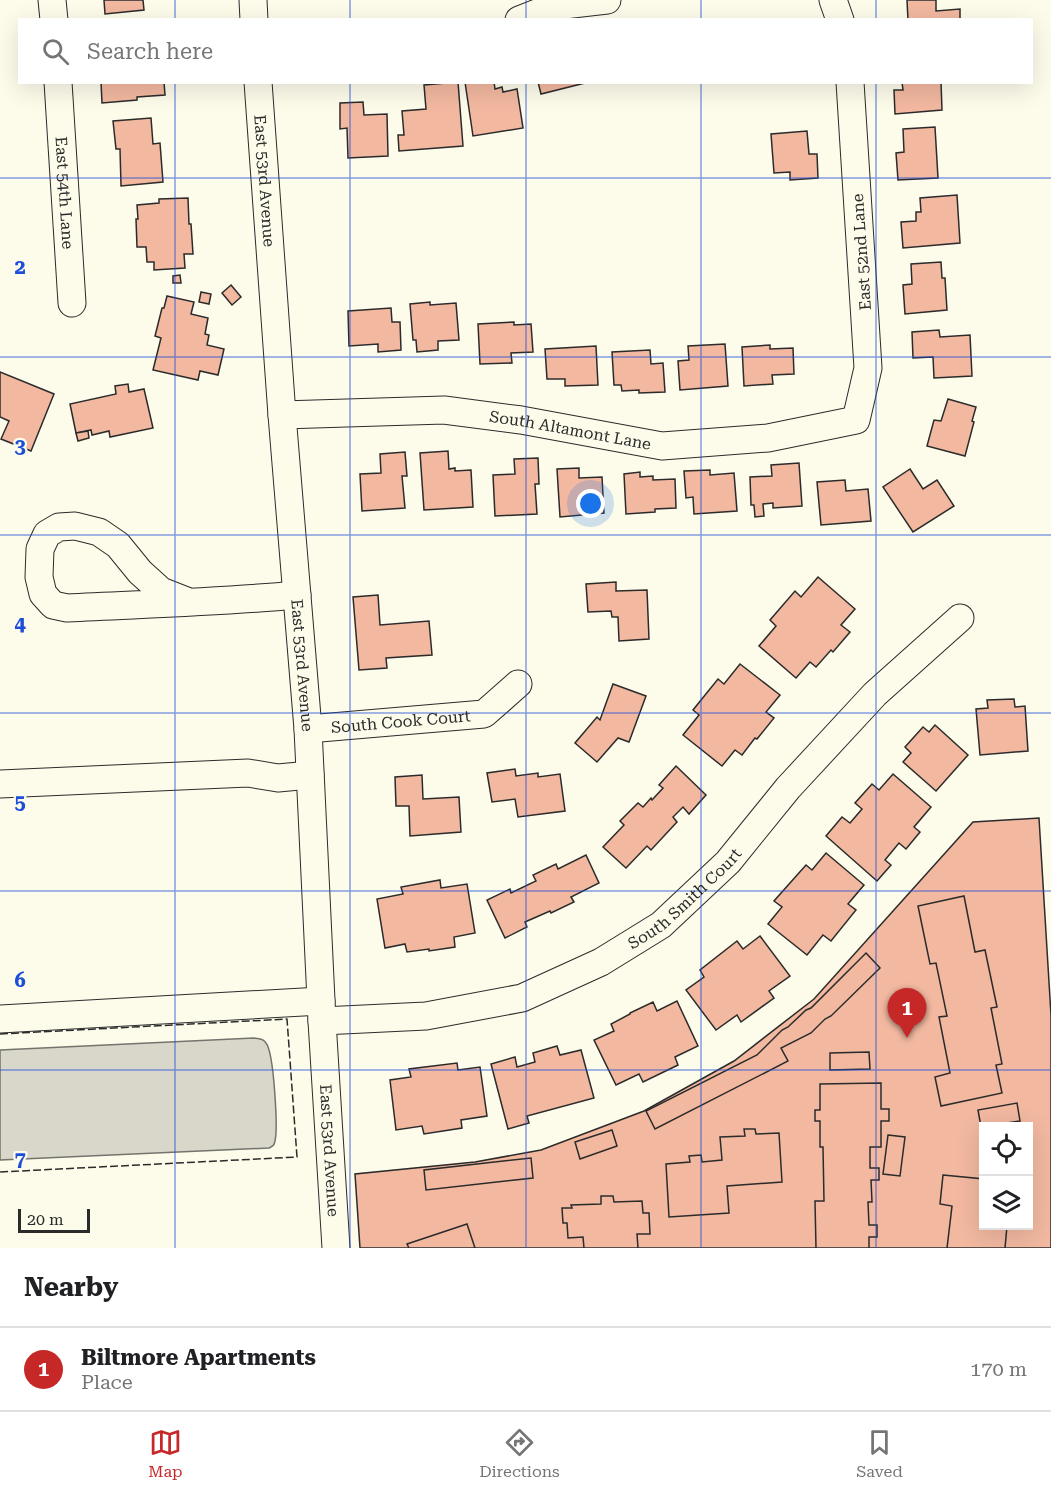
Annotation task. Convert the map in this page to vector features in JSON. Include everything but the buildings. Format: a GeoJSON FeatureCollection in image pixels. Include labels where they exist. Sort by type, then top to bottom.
{"type":"FeatureCollection","features":[{"type":"Feature","properties":{"kind":"street"},"geometry":{"type":"LineString","coordinates":[[52,0],[54,18]]}},
{"type":"Feature","properties":{"kind":"street"},"geometry":{"type":"LineString","coordinates":[[253,0],[254,18]]}},
{"type":"Feature","properties":{"kind":"street"},"geometry":{"type":"LineString","coordinates":[[524,18],[555,6],[607,0]]}},
{"type":"Feature","properties":{"kind":"street"},"geometry":{"type":"LineString","coordinates":[[833,0],[839,18]]}},
{"type":"Feature","properties":{"kind":"street","name":"East 54th Lane"},"geometry":{"type":"LineString","coordinates":[[58,84],[72,303]]}},
{"type":"Feature","properties":{"kind":"street","name":"East 53rd Avenue"},"geometry":{"type":"LineString","coordinates":[[258,84],[282,416],[308,729],[321,1011],[336,1248]]}},
{"type":"Feature","properties":{"kind":"street","name":"East 52nd Lane"},"geometry":{"type":"LineString","coordinates":[[850,84],[868,368],[855,420]]}},
{"type":"Feature","properties":{"kind":"street","name":"South Altamont Lane"},"geometry":{"type":"LineString","coordinates":[[282,416],[444,410],[521,420],[662,446],[768,438],[855,420]]}},
{"type":"Feature","properties":{"kind":"street"},"geometry":{"type":"LineString","coordinates":[[189,602],[161,591],[140,572],[118,545],[99,532],[75,526],[58,527],[47,534],[40,549],[39,577],[43,594],[53,605],[67,608],[245,600],[297,595]]}},
{"type":"Feature","properties":{"kind":"street","name":"South Smith Court"},"geometry":{"type":"LineString","coordinates":[[0,1019],[321,1011],[426,1016],[522,998],[601,962],[661,925],[728,862],[788,788],[875,694],[960,618]]}},
{"type":"Feature","properties":{"kind":"street","name":"South Cook Court"},"geometry":{"type":"LineString","coordinates":[[308,729],[484,714],[518,684]]}},
{"type":"Feature","properties":{"kind":"street"},"geometry":{"type":"LineString","coordinates":[[1,776],[248,773],[278,778],[310,776]]}},
{"type":"Feature","properties":{"kind":"shaded area"},"geometry":{"type":"Polygon","coordinates":[[[262,1039],[266,1043],[273,1075],[276,1133],[274,1144],[269,1148],[0,1160],[0,1050],[262,1039]]]}},
{"type":"Feature","properties":{"kind":"fence"},"geometry":{"type":"LineString","coordinates":[[0,1034],[287,1019],[297,1157],[0,1172]]}},
{"type":"Feature","properties":{"kind":"place","name":"Biltmore Apartments"},"geometry":{"type":"Point","coordinates":[907,1038]}}]}
